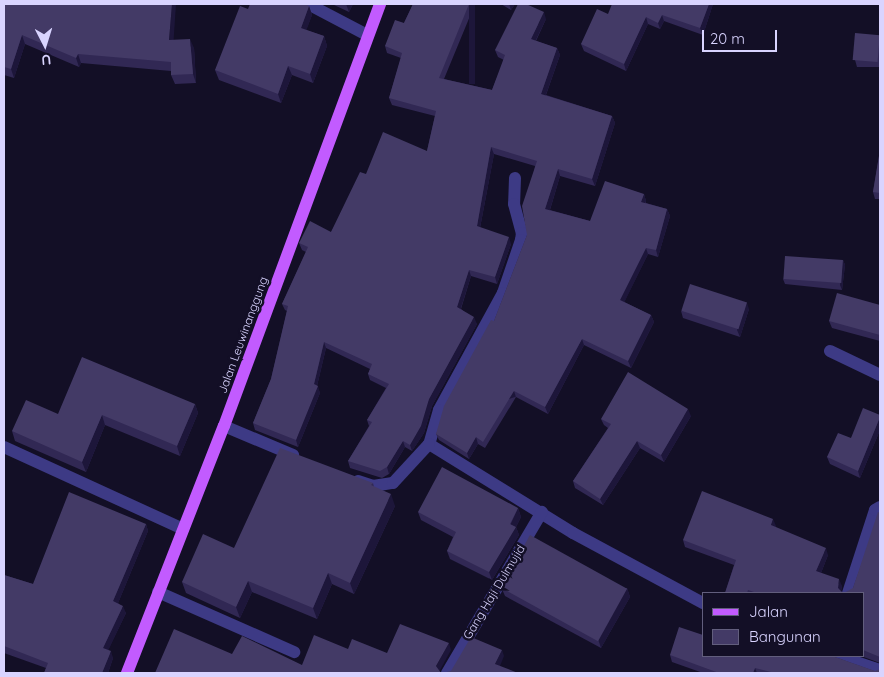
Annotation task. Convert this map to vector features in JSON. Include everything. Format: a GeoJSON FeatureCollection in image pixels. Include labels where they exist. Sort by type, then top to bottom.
{"type":"FeatureCollection","features":[{"type":"Feature","properties":{"kind":"main road","name":"Jalan Leuwinanggung"},"geometry":{"type":"LineString","coordinates":[[127,673],[224,426],[380,4]]}},
{"type":"Feature","properties":{"kind":"street"},"geometry":{"type":"LineString","coordinates":[[308,4],[367,35]]}},
{"type":"Feature","properties":{"kind":"street"},"geometry":{"type":"LineString","coordinates":[[342,475],[384,486],[400,478],[429,444],[442,404],[503,293],[521,240],[522,233],[514,204],[515,178]]}},
{"type":"Feature","properties":{"kind":"street"},"geometry":{"type":"LineString","coordinates":[[830,351],[880,375]]}},
{"type":"Feature","properties":{"kind":"street"},"geometry":{"type":"LineString","coordinates":[[224,426],[306,460]]}},
{"type":"Feature","properties":{"kind":"street"},"geometry":{"type":"LineString","coordinates":[[429,444],[542,512],[702,602]]}},
{"type":"Feature","properties":{"kind":"street"},"geometry":{"type":"LineString","coordinates":[[4,448],[183,529]]}},
{"type":"Feature","properties":{"kind":"street"},"geometry":{"type":"LineString","coordinates":[[848,592],[875,510],[880,507]]}},
{"type":"Feature","properties":{"kind":"street","name":"Gang Haji Dulmujid"},"geometry":{"type":"LineString","coordinates":[[447,673],[542,512]]}},
{"type":"Feature","properties":{"kind":"street"},"geometry":{"type":"LineString","coordinates":[[158,592],[294,652]]}},
{"type":"Feature","properties":{"kind":"street"},"geometry":{"type":"LineString","coordinates":[[841,657],[880,670]]}},
{"type":"Feature","properties":{"kind":"building"},"geometry":{"type":"Polygon","coordinates":[[[4,4],[172,4],[169,40],[190,39],[193,74],[171,75],[171,62],[78,54],[76,58],[22,35],[11,69],[4,67],[4,4]]]}},
{"type":"Feature","properties":{"kind":"building"},"geometry":{"type":"Polygon","coordinates":[[[250,4],[305,4],[309,6],[301,28],[324,36],[310,74],[288,66],[278,94],[215,70],[240,6],[248,9],[250,4]]]}},
{"type":"Feature","properties":{"kind":"building"},"geometry":{"type":"Polygon","coordinates":[[[413,4],[469,4],[439,78],[492,90],[505,55],[495,50],[518,4],[526,4],[544,12],[531,39],[557,48],[541,94],[612,116],[592,179],[558,169],[545,209],[590,221],[605,181],[644,194],[641,202],[667,209],[656,250],[646,248],[620,300],[651,315],[628,361],[582,339],[545,407],[514,391],[483,442],[476,437],[467,453],[436,434],[444,406],[491,320],[494,321],[527,235],[522,206],[537,161],[491,147],[477,226],[509,237],[495,277],[469,270],[457,307],[474,317],[429,399],[421,426],[410,445],[403,441],[387,467],[380,471],[348,461],[372,422],[367,420],[389,384],[368,374],[372,364],[324,342],[314,384],[318,386],[296,440],[253,423],[271,379],[288,306],[282,304],[308,247],[299,243],[310,221],[331,232],[360,172],[366,174],[383,132],[427,151],[436,111],[389,98],[402,53],[385,46],[395,20],[404,23],[413,4]]]}},
{"type":"Feature","properties":{"kind":"building"},"geometry":{"type":"Polygon","coordinates":[[[612,4],[709,4],[700,28],[662,15],[658,23],[646,17],[624,64],[581,44],[597,9],[608,14],[612,4]]]}},
{"type":"Feature","properties":{"kind":"building"},"geometry":{"type":"Polygon","coordinates":[[[855,33],[880,35],[878,62],[853,60],[855,33]]]}},
{"type":"Feature","properties":{"kind":"building"},"geometry":{"type":"Polygon","coordinates":[[[880,150],[880,193],[873,192],[880,150]]]}},
{"type":"Feature","properties":{"kind":"building"},"geometry":{"type":"Polygon","coordinates":[[[785,256],[843,260],[841,283],[783,279],[785,256]]]}},
{"type":"Feature","properties":{"kind":"building"},"geometry":{"type":"Polygon","coordinates":[[[690,284],[747,303],[738,329],[681,311],[690,284]]]}},
{"type":"Feature","properties":{"kind":"building"},"geometry":{"type":"Polygon","coordinates":[[[837,293],[880,305],[880,335],[829,321],[837,293]]]}},
{"type":"Feature","properties":{"kind":"building"},"geometry":{"type":"Polygon","coordinates":[[[82,357],[195,404],[177,446],[102,415],[82,462],[12,431],[26,400],[58,414],[82,357]]]}},
{"type":"Feature","properties":{"kind":"building"},"geometry":{"type":"Polygon","coordinates":[[[628,372],[688,409],[661,455],[637,441],[600,499],[573,481],[611,424],[601,419],[628,372]]]}},
{"type":"Feature","properties":{"kind":"building"},"geometry":{"type":"Polygon","coordinates":[[[863,408],[880,415],[880,417],[858,471],[827,457],[838,433],[851,438],[863,408]]]}},
{"type":"Feature","properties":{"kind":"building"},"geometry":{"type":"Polygon","coordinates":[[[280,448],[373,483],[371,485],[391,494],[350,583],[328,573],[313,608],[248,581],[236,607],[182,582],[203,534],[234,548],[280,448]]]}},
{"type":"Feature","properties":{"kind":"building"},"geometry":{"type":"Polygon","coordinates":[[[442,467],[518,508],[510,524],[516,527],[489,572],[447,551],[456,532],[418,512],[442,467]]]}},
{"type":"Feature","properties":{"kind":"building"},"geometry":{"type":"Polygon","coordinates":[[[702,491],[773,519],[771,525],[826,548],[816,571],[839,579],[838,588],[842,592],[754,592],[748,590],[747,592],[725,592],[736,560],[683,540],[702,491]]]}},
{"type":"Feature","properties":{"kind":"building"},"geometry":{"type":"Polygon","coordinates":[[[69,492],[146,524],[113,601],[123,606],[103,648],[111,651],[102,673],[44,673],[48,663],[4,646],[4,575],[33,584],[69,492]]]}},
{"type":"Feature","properties":{"kind":"building"},"geometry":{"type":"Polygon","coordinates":[[[878,512],[880,513],[880,657],[864,650],[864,592],[846,592],[853,588],[878,512]]]}},
{"type":"Feature","properties":{"kind":"building"},"geometry":{"type":"Polygon","coordinates":[[[530,535],[627,589],[598,641],[501,587],[530,535]]]}},
{"type":"Feature","properties":{"kind":"building"},"geometry":{"type":"Polygon","coordinates":[[[400,624],[449,643],[436,666],[441,673],[155,673],[174,629],[232,654],[242,636],[302,665],[314,635],[348,649],[352,639],[387,653],[400,624]]]}},
{"type":"Feature","properties":{"kind":"building"},"geometry":{"type":"Polygon","coordinates":[[[679,627],[702,635],[702,657],[835,657],[875,671],[880,669],[880,673],[775,673],[755,668],[753,673],[719,673],[670,655],[679,627]]]}},
{"type":"Feature","properties":{"kind":"building"},"geometry":{"type":"Polygon","coordinates":[[[471,637],[502,650],[495,664],[518,673],[442,673],[451,671],[471,637]]]}}]}
